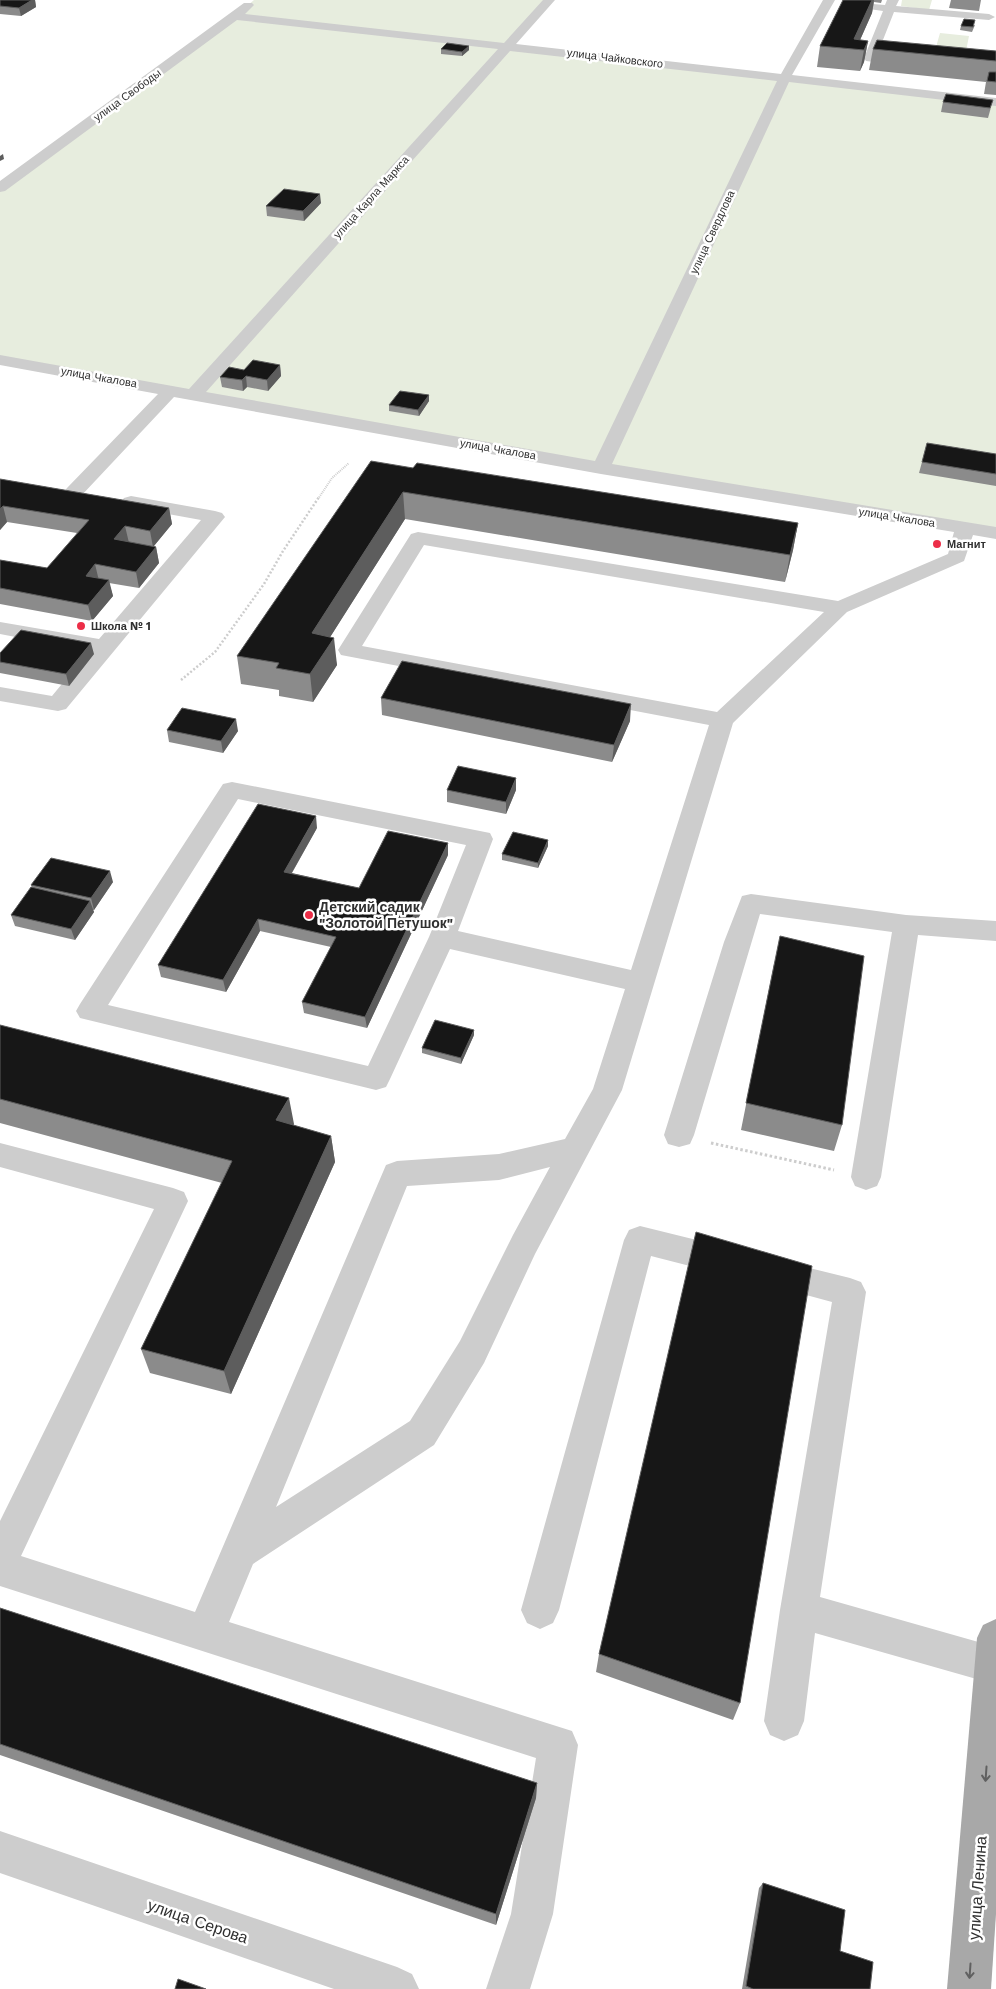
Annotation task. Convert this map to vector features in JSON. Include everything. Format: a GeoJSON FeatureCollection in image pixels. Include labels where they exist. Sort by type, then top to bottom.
{"type":"FeatureCollection","features":[{"type":"Feature","properties":{"kind":"main road","name":"улица Ленина"},"geometry":{"type":"LineString","coordinates":[[969,1989],[995,1652]]}},
{"type":"Feature","properties":{"kind":"street","name":"улица Свободы"},"geometry":{"type":"LineString","coordinates":[[0,188],[235,16],[253,0]]}},
{"type":"Feature","properties":{"kind":"street","name":"улица Карла Маркса"},"geometry":{"type":"LineString","coordinates":[[194,394],[549,0]]}},
{"type":"Feature","properties":{"kind":"street"},"geometry":{"type":"LineString","coordinates":[[936,13],[939,0]]}},
{"type":"Feature","properties":{"kind":"street","name":"улица Свердлова"},"geometry":{"type":"LineString","coordinates":[[601,468],[785,78],[831,2]]}},
{"type":"Feature","properties":{"kind":"street"},"geometry":{"type":"LineString","coordinates":[[892,4],[870,58],[918,63]]}},
{"type":"Feature","properties":{"kind":"street"},"geometry":{"type":"LineString","coordinates":[[863,6],[892,4],[936,13],[992,15]]}},
{"type":"Feature","properties":{"kind":"street","name":"улица Чайковского"},"geometry":{"type":"LineString","coordinates":[[235,16],[996,102]]}},
{"type":"Feature","properties":{"kind":"street","name":"улица Чкалова"},"geometry":{"type":"LineString","coordinates":[[0,360],[601,468],[996,533]]}},
{"type":"Feature","properties":{"kind":"street"},"geometry":{"type":"LineString","coordinates":[[0,694],[58,704],[215,517],[84,494],[171,390]]}},
{"type":"Feature","properties":{"kind":"street"},"geometry":{"type":"LineString","coordinates":[[240,1551],[422,1433],[472,1352],[524,1245],[607,1090],[722,720],[840,608],[957,557],[965,528]]}},
{"type":"Feature","properties":{"kind":"street"},"geometry":{"type":"LineString","coordinates":[[722,720],[349,650],[418,538],[840,608]]}},
{"type":"Feature","properties":{"kind":"street"},"geometry":{"type":"LineString","coordinates":[[0,628],[104,647]]}},
{"type":"Feature","properties":{"kind":"street"},"geometry":{"type":"LineString","coordinates":[[232,790],[481,839],[442,938],[376,1079],[90,1010],[232,790]]}},
{"type":"Feature","properties":{"kind":"street"},"geometry":{"type":"LineString","coordinates":[[679,1135],[737,942],[751,903],[906,925],[996,931]]}},
{"type":"Feature","properties":{"kind":"street"},"geometry":{"type":"LineString","coordinates":[[866,1177],[906,925]]}},
{"type":"Feature","properties":{"kind":"street"},"geometry":{"type":"LineString","coordinates":[[442,938],[641,982]]}},
{"type":"Feature","properties":{"kind":"street"},"geometry":{"type":"LineString","coordinates":[[205,1634],[397,1174],[499,1167],[575,1149]]}},
{"type":"Feature","properties":{"kind":"street"},"geometry":{"type":"LineString","coordinates":[[0,1155],[173,1201],[0,1560]]}},
{"type":"Feature","properties":{"kind":"street"},"geometry":{"type":"LineString","coordinates":[[540,1610],[640,1240],[850,1292],[799,1610],[784,1721]]}},
{"type":"Feature","properties":{"kind":"street"},"geometry":{"type":"LineString","coordinates":[[0,1568],[558,1745],[532,1914],[508,1989]]}},
{"type":"Feature","properties":{"kind":"street"},"geometry":{"type":"LineString","coordinates":[[799,1610],[995,1652]]}},
{"type":"Feature","properties":{"kind":"street","name":"улица Серова"},"geometry":{"type":"LineString","coordinates":[[0,1852],[397,1989]]}},
{"type":"Feature","properties":{"kind":"path"},"geometry":{"type":"LineString","coordinates":[[181,680],[215,652],[264,584],[283,550],[332,478],[349,463]]}},
{"type":"Feature","properties":{"kind":"path"},"geometry":{"type":"LineString","coordinates":[[679,1135],[866,1177]]}},
{"type":"Feature","properties":{"kind":"green space"},"geometry":{"type":"Polygon","coordinates":[[[254,0],[549,0],[509,45],[996,102],[996,533],[0,360],[0,188],[235,16],[254,0]]]}},
{"type":"Feature","properties":{"kind":"green space"},"geometry":{"type":"Polygon","coordinates":[[[902,0],[932,0],[929,10],[901,6],[902,0]]]}},
{"type":"Feature","properties":{"kind":"green space"},"geometry":{"type":"Polygon","coordinates":[[[940,33],[969,36],[965,56],[934,54],[940,33]]]}},
{"type":"Feature","properties":{"kind":"building"},"geometry":{"type":"Polygon","coordinates":[[[0,0],[32,0],[19,8],[0,6],[0,0]]]}},
{"type":"Feature","properties":{"kind":"building"},"geometry":{"type":"Polygon","coordinates":[[[843,0],[872,0],[854,39],[868,41],[864,50],[820,46],[843,0]]]}},
{"type":"Feature","properties":{"kind":"building"},"geometry":{"type":"Polygon","coordinates":[[[964,19],[975,20],[973,27],[961,26],[964,19]]]}},
{"type":"Feature","properties":{"kind":"building"},"geometry":{"type":"Polygon","coordinates":[[[877,40],[996,51],[996,61],[873,49],[877,40]]]}},
{"type":"Feature","properties":{"kind":"building"},"geometry":{"type":"Polygon","coordinates":[[[447,43],[469,46],[462,52],[441,49],[447,43]]]}},
{"type":"Feature","properties":{"kind":"building"},"geometry":{"type":"Polygon","coordinates":[[[989,72],[996,72],[996,82],[987,81],[989,72]]]}},
{"type":"Feature","properties":{"kind":"building"},"geometry":{"type":"Polygon","coordinates":[[[946,94],[993,100],[990,108],[943,102],[946,94]]]}},
{"type":"Feature","properties":{"kind":"building"},"geometry":{"type":"Polygon","coordinates":[[[284,189],[320,194],[303,211],[266,206],[284,189]]]}},
{"type":"Feature","properties":{"kind":"building"},"geometry":{"type":"Polygon","coordinates":[[[253,360],[280,365],[267,380],[246,376],[242,380],[220,377],[229,367],[244,370],[253,360]]]}},
{"type":"Feature","properties":{"kind":"building"},"geometry":{"type":"Polygon","coordinates":[[[400,391],[429,395],[418,410],[389,405],[400,391]]]}},
{"type":"Feature","properties":{"kind":"building"},"geometry":{"type":"Polygon","coordinates":[[[927,443],[996,454],[996,474],[922,462],[927,443]]]}},
{"type":"Feature","properties":{"kind":"building"},"geometry":{"type":"Polygon","coordinates":[[[371,461],[413,468],[417,463],[798,523],[790,555],[403,492],[312,633],[334,638],[310,674],[276,668],[279,663],[237,656],[371,461]]]}},
{"type":"Feature","properties":{"kind":"building"},"geometry":{"type":"Polygon","coordinates":[[[0,479],[169,508],[150,531],[125,526],[114,539],[156,547],[136,572],[95,564],[86,576],[109,580],[88,605],[0,588],[0,560],[47,568],[89,520],[3,506],[0,509],[0,479]]]}},
{"type":"Feature","properties":{"kind":"building"},"geometry":{"type":"Polygon","coordinates":[[[21,630],[91,643],[66,674],[0,662],[0,653],[21,630]]]}},
{"type":"Feature","properties":{"kind":"building"},"geometry":{"type":"Polygon","coordinates":[[[402,661],[631,704],[614,745],[381,698],[402,661]]]}},
{"type":"Feature","properties":{"kind":"building"},"geometry":{"type":"Polygon","coordinates":[[[182,708],[236,719],[221,741],[167,730],[182,708]]]}},
{"type":"Feature","properties":{"kind":"building"},"geometry":{"type":"Polygon","coordinates":[[[458,766],[516,778],[506,802],[447,790],[458,766]]]}},
{"type":"Feature","properties":{"kind":"building","name":"Детский садик \"Золотой Петушок\""},"geometry":{"type":"Polygon","coordinates":[[[258,804],[316,816],[284,872],[359,888],[388,831],[448,843],[365,1017],[302,1002],[336,937],[258,919],[223,980],[158,965],[258,804]]]}},
{"type":"Feature","properties":{"kind":"building"},"geometry":{"type":"Polygon","coordinates":[[[513,832],[548,840],[538,863],[502,854],[513,832]]]}},
{"type":"Feature","properties":{"kind":"building"},"geometry":{"type":"Polygon","coordinates":[[[51,858],[110,871],[91,898],[31,885],[51,858]]]}},
{"type":"Feature","properties":{"kind":"building"},"geometry":{"type":"Polygon","coordinates":[[[31,887],[90,901],[71,929],[11,915],[31,887]]]}},
{"type":"Feature","properties":{"kind":"building"},"geometry":{"type":"Polygon","coordinates":[[[780,936],[864,956],[842,1125],[746,1103],[780,936]]]}},
{"type":"Feature","properties":{"kind":"building"},"geometry":{"type":"Polygon","coordinates":[[[435,1020],[474,1030],[461,1058],[422,1048],[435,1020]]]}},
{"type":"Feature","properties":{"kind":"building"},"geometry":{"type":"Polygon","coordinates":[[[0,1025],[289,1098],[276,1120],[331,1136],[224,1371],[141,1349],[232,1161],[0,1099],[0,1025]]]}},
{"type":"Feature","properties":{"kind":"building"},"geometry":{"type":"Polygon","coordinates":[[[696,1232],[812,1266],[740,1703],[599,1654],[696,1232]]]}},
{"type":"Feature","properties":{"kind":"building"},"geometry":{"type":"Polygon","coordinates":[[[0,1608],[537,1783],[496,1914],[0,1744],[0,1608]]]}},
{"type":"Feature","properties":{"kind":"building"},"geometry":{"type":"Polygon","coordinates":[[[763,1883],[845,1910],[840,1951],[873,1962],[870,1989],[753,1989],[746,1986],[763,1883]]]}},
{"type":"Feature","properties":{"kind":"building"},"geometry":{"type":"Polygon","coordinates":[[[178,1979],[206,1989],[175,1989],[178,1979]]]}},
{"type":"Feature","properties":{"kind":"place","name":"Магнит"},"geometry":{"type":"Point","coordinates":[937,544]}},
{"type":"Feature","properties":{"kind":"place","name":"Школа № 1"},"geometry":{"type":"Point","coordinates":[81,626]}},
{"type":"Feature","properties":{"kind":"place","name":"Детский садик \"Золотой Петушок\""},"geometry":{"type":"Point","coordinates":[309,915]}}]}
